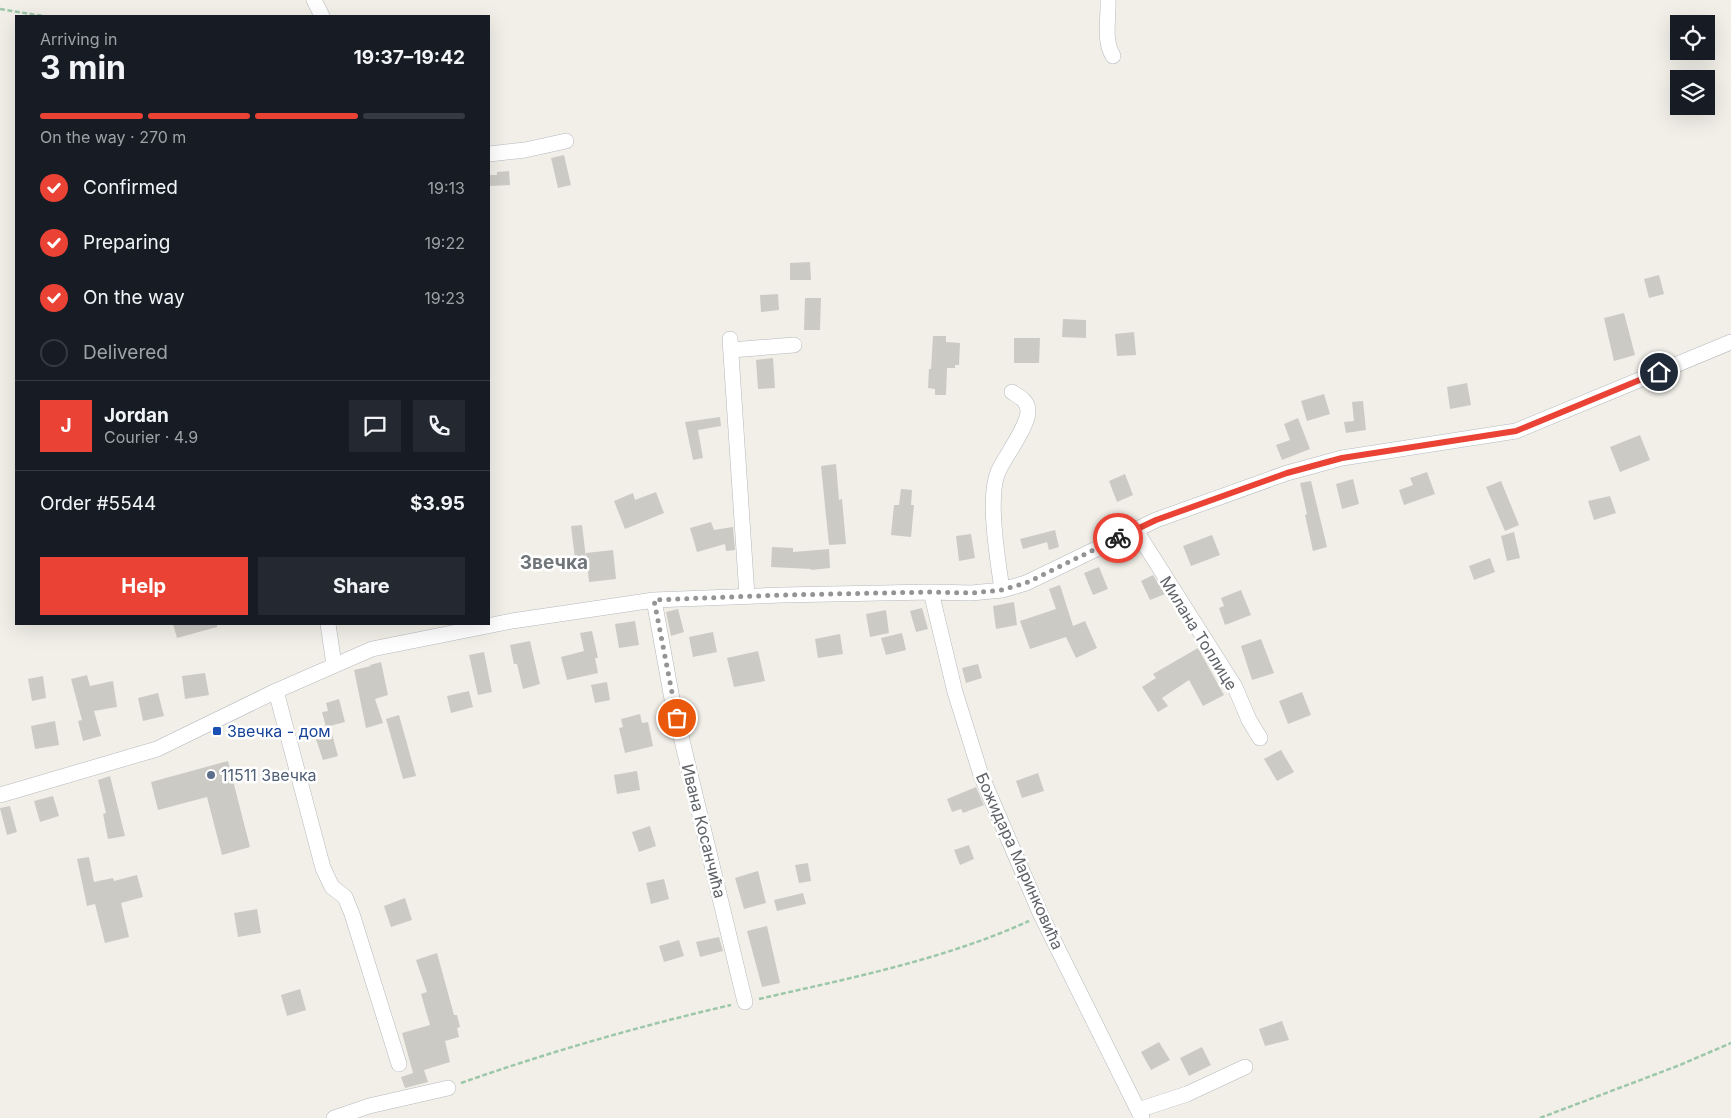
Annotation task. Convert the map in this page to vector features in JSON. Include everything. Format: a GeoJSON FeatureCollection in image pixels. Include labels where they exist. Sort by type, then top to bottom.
{"type":"FeatureCollection","features":[{"type":"Feature","properties":{"kind":"street"},"geometry":{"type":"LineString","coordinates":[[314,0],[322,15]]}},
{"type":"Feature","properties":{"kind":"street"},"geometry":{"type":"LineString","coordinates":[[1108,0],[1108,42],[1109,50],[1113,56]]}},
{"type":"Feature","properties":{"kind":"street"},"geometry":{"type":"LineString","coordinates":[[490,154],[525,150],[566,141]]}},
{"type":"Feature","properties":{"kind":"street"},"geometry":{"type":"LineString","coordinates":[[0,795],[157,749],[276,691],[372,649],[474,628],[654,600],[747,596],[931,592],[971,593],[1002,590],[1026,583],[1156,520],[1287,473],[1342,458],[1516,431],[1731,342]]}},
{"type":"Feature","properties":{"kind":"street"},"geometry":{"type":"LineString","coordinates":[[747,596],[730,345],[794,345]]}},
{"type":"Feature","properties":{"kind":"street"},"geometry":{"type":"LineString","coordinates":[[1002,590],[996,544],[993,496],[997,474],[1024,427],[1029,409],[1025,400],[1012,392]]}},
{"type":"Feature","properties":{"kind":"street","name":"Милана Топлице"},"geometry":{"type":"LineString","coordinates":[[1135,529],[1235,687],[1248,720],[1260,738]]}},
{"type":"Feature","properties":{"kind":"street","name":"Божидара Маринковића"},"geometry":{"type":"LineString","coordinates":[[931,592],[955,692],[981,775],[1042,915],[1140,1114]]}},
{"type":"Feature","properties":{"kind":"street","name":"Ивана Косанчића"},"geometry":{"type":"LineString","coordinates":[[654,600],[672,699],[745,1002]]}},
{"type":"Feature","properties":{"kind":"street"},"geometry":{"type":"LineString","coordinates":[[328,625],[334,665]]}},
{"type":"Feature","properties":{"kind":"street"},"geometry":{"type":"LineString","coordinates":[[276,691],[323,868],[332,887],[345,897],[352,914],[399,1064]]}},
{"type":"Feature","properties":{"kind":"street"},"geometry":{"type":"LineString","coordinates":[[1140,1114],[1245,1067]]}},
{"type":"Feature","properties":{"kind":"street"},"geometry":{"type":"LineString","coordinates":[[334,1118],[369,1106],[448,1088]]}},
{"type":"Feature","properties":{"kind":"path"},"geometry":{"type":"LineString","coordinates":[[0,9],[37,15]]}},
{"type":"Feature","properties":{"kind":"path"},"geometry":{"type":"LineString","coordinates":[[1540,1118],[1680,1065],[1731,1043]]}},
{"type":"Feature","properties":{"kind":"building"},"geometry":{"type":"Polygon","coordinates":[[[564,155],[571,185],[558,188],[551,158],[564,155]]]}},
{"type":"Feature","properties":{"kind":"building"},"geometry":{"type":"Polygon","coordinates":[[[509,171],[510,185],[490,186],[490,175],[497,175],[497,172],[509,171]]]}},
{"type":"Feature","properties":{"kind":"building"},"geometry":{"type":"Polygon","coordinates":[[[810,262],[811,280],[790,280],[790,263],[810,262]]]}},
{"type":"Feature","properties":{"kind":"building"},"geometry":{"type":"Polygon","coordinates":[[[1659,275],[1664,294],[1649,298],[1644,279],[1659,275]]]}},
{"type":"Feature","properties":{"kind":"building"},"geometry":{"type":"Polygon","coordinates":[[[778,294],[779,310],[761,312],[760,295],[778,294]]]}},
{"type":"Feature","properties":{"kind":"building"},"geometry":{"type":"Polygon","coordinates":[[[805,298],[821,298],[820,330],[804,330],[805,298]]]}},
{"type":"Feature","properties":{"kind":"building"},"geometry":{"type":"Polygon","coordinates":[[[1624,313],[1635,355],[1614,361],[1604,318],[1624,313]]]}},
{"type":"Feature","properties":{"kind":"building"},"geometry":{"type":"Polygon","coordinates":[[[1063,319],[1086,320],[1086,338],[1062,337],[1063,319]]]}},
{"type":"Feature","properties":{"kind":"building"},"geometry":{"type":"Polygon","coordinates":[[[1134,332],[1136,355],[1117,356],[1115,334],[1134,332]]]}},
{"type":"Feature","properties":{"kind":"building"},"geometry":{"type":"Polygon","coordinates":[[[933,336],[946,336],[946,342],[960,343],[959,365],[955,365],[955,368],[947,368],[946,395],[935,395],[935,389],[928,388],[933,336]]]}},
{"type":"Feature","properties":{"kind":"building"},"geometry":{"type":"Polygon","coordinates":[[[1014,338],[1040,338],[1039,363],[1014,363],[1014,338]]]}},
{"type":"Feature","properties":{"kind":"building"},"geometry":{"type":"Polygon","coordinates":[[[773,358],[775,388],[758,389],[756,360],[773,358]]]}},
{"type":"Feature","properties":{"kind":"building"},"geometry":{"type":"Polygon","coordinates":[[[1467,383],[1471,405],[1450,409],[1447,387],[1467,383]]]}},
{"type":"Feature","properties":{"kind":"building"},"geometry":{"type":"Polygon","coordinates":[[[1324,394],[1330,414],[1307,421],[1301,401],[1324,394]]]}},
{"type":"Feature","properties":{"kind":"building"},"geometry":{"type":"Polygon","coordinates":[[[1363,401],[1366,430],[1346,433],[1344,422],[1354,421],[1352,402],[1363,401]]]}},
{"type":"Feature","properties":{"kind":"building"},"geometry":{"type":"Polygon","coordinates":[[[720,417],[721,426],[698,430],[703,458],[693,460],[685,422],[720,417]]]}},
{"type":"Feature","properties":{"kind":"building"},"geometry":{"type":"Polygon","coordinates":[[[1298,418],[1310,449],[1282,460],[1276,445],[1290,440],[1284,424],[1298,418]]]}},
{"type":"Feature","properties":{"kind":"building"},"geometry":{"type":"Polygon","coordinates":[[[1640,435],[1650,460],[1620,472],[1610,447],[1640,435]]]}},
{"type":"Feature","properties":{"kind":"building"},"geometry":{"type":"Polygon","coordinates":[[[836,464],[839,500],[842,499],[846,544],[829,545],[821,466],[836,464]]]}},
{"type":"Feature","properties":{"kind":"building"},"geometry":{"type":"Polygon","coordinates":[[[1427,472],[1435,494],[1404,505],[1399,490],[1413,485],[1410,478],[1427,472]]]}},
{"type":"Feature","properties":{"kind":"building"},"geometry":{"type":"Polygon","coordinates":[[[1125,474],[1133,495],[1117,502],[1109,481],[1125,474]]]}},
{"type":"Feature","properties":{"kind":"building"},"geometry":{"type":"Polygon","coordinates":[[[1353,479],[1359,504],[1342,509],[1336,484],[1353,479]]]}},
{"type":"Feature","properties":{"kind":"building"},"geometry":{"type":"Polygon","coordinates":[[[1311,481],[1327,547],[1313,551],[1300,483],[1311,481]]]}},
{"type":"Feature","properties":{"kind":"building"},"geometry":{"type":"Polygon","coordinates":[[[1501,481],[1519,525],[1505,531],[1486,487],[1501,481]]]}},
{"type":"Feature","properties":{"kind":"building"},"geometry":{"type":"Polygon","coordinates":[[[901,489],[912,490],[911,505],[914,505],[911,537],[891,535],[894,505],[899,505],[901,489]]]}},
{"type":"Feature","properties":{"kind":"building"},"geometry":{"type":"Polygon","coordinates":[[[656,492],[664,513],[625,529],[614,501],[633,493],[635,500],[656,492]]]}},
{"type":"Feature","properties":{"kind":"building"},"geometry":{"type":"Polygon","coordinates":[[[1610,496],[1616,513],[1594,520],[1588,501],[1610,496]]]}},
{"type":"Feature","properties":{"kind":"building"},"geometry":{"type":"Polygon","coordinates":[[[711,522],[714,530],[733,527],[735,550],[726,551],[725,544],[697,552],[690,528],[711,522]]]}},
{"type":"Feature","properties":{"kind":"building"},"geometry":{"type":"Polygon","coordinates":[[[582,525],[586,558],[575,559],[571,526],[582,525]]]}},
{"type":"Feature","properties":{"kind":"building"},"geometry":{"type":"Polygon","coordinates":[[[1055,530],[1059,547],[1049,550],[1047,542],[1023,549],[1020,539],[1055,530]]]}},
{"type":"Feature","properties":{"kind":"building"},"geometry":{"type":"Polygon","coordinates":[[[1514,532],[1520,558],[1507,561],[1501,536],[1514,532]]]}},
{"type":"Feature","properties":{"kind":"building"},"geometry":{"type":"Polygon","coordinates":[[[971,534],[975,558],[959,561],[956,536],[971,534]]]}},
{"type":"Feature","properties":{"kind":"building"},"geometry":{"type":"Polygon","coordinates":[[[1212,535],[1220,555],[1191,566],[1183,546],[1212,535]]]}},
{"type":"Feature","properties":{"kind":"building"},"geometry":{"type":"Polygon","coordinates":[[[772,547],[793,548],[793,552],[829,549],[830,568],[811,570],[771,567],[772,547]]]}},
{"type":"Feature","properties":{"kind":"building"},"geometry":{"type":"Polygon","coordinates":[[[613,550],[616,579],[589,582],[586,553],[613,550]]]}},
{"type":"Feature","properties":{"kind":"building"},"geometry":{"type":"Polygon","coordinates":[[[1490,558],[1495,572],[1474,580],[1469,566],[1490,558]]]}},
{"type":"Feature","properties":{"kind":"building"},"geometry":{"type":"Polygon","coordinates":[[[1099,567],[1108,589],[1093,595],[1084,573],[1099,567]]]}},
{"type":"Feature","properties":{"kind":"building"},"geometry":{"type":"Polygon","coordinates":[[[1153,575],[1165,594],[1150,600],[1141,581],[1153,575]]]}},
{"type":"Feature","properties":{"kind":"building"},"geometry":{"type":"Polygon","coordinates":[[[1060,585],[1073,626],[1085,621],[1097,648],[1076,658],[1066,637],[1030,649],[1020,621],[1056,609],[1049,589],[1060,585]]]}},
{"type":"Feature","properties":{"kind":"building"},"geometry":{"type":"Polygon","coordinates":[[[1241,590],[1251,615],[1225,625],[1219,608],[1224,606],[1221,598],[1241,590]]]}},
{"type":"Feature","properties":{"kind":"building"},"geometry":{"type":"Polygon","coordinates":[[[1014,602],[1017,625],[996,629],[993,606],[1014,602]]]}},
{"type":"Feature","properties":{"kind":"building"},"geometry":{"type":"Polygon","coordinates":[[[922,608],[928,629],[916,632],[910,611],[922,608]]]}},
{"type":"Feature","properties":{"kind":"building"},"geometry":{"type":"Polygon","coordinates":[[[678,609],[684,632],[671,636],[666,612],[678,609]]]}},
{"type":"Feature","properties":{"kind":"building"},"geometry":{"type":"Polygon","coordinates":[[[886,610],[889,633],[870,637],[866,614],[886,610]]]}},
{"type":"Feature","properties":{"kind":"building"},"geometry":{"type":"Polygon","coordinates":[[[635,621],[639,645],[619,648],[615,624],[635,621]]]}},
{"type":"Feature","properties":{"kind":"building"},"geometry":{"type":"Polygon","coordinates":[[[173,625],[217,625],[217,627],[177,638],[173,625]]]}},
{"type":"Feature","properties":{"kind":"building"},"geometry":{"type":"Polygon","coordinates":[[[592,631],[598,658],[595,658],[598,673],[567,680],[561,657],[584,651],[580,633],[592,631]]]}},
{"type":"Feature","properties":{"kind":"building"},"geometry":{"type":"Polygon","coordinates":[[[713,632],[717,652],[693,657],[689,637],[713,632]]]}},
{"type":"Feature","properties":{"kind":"building"},"geometry":{"type":"Polygon","coordinates":[[[902,633],[906,650],[886,655],[881,638],[902,633]]]}},
{"type":"Feature","properties":{"kind":"building"},"geometry":{"type":"Polygon","coordinates":[[[840,634],[843,654],[818,658],[815,639],[840,634]]]}},
{"type":"Feature","properties":{"kind":"building"},"geometry":{"type":"Polygon","coordinates":[[[1261,639],[1274,673],[1252,680],[1241,646],[1261,639]]]}},
{"type":"Feature","properties":{"kind":"building"},"geometry":{"type":"Polygon","coordinates":[[[530,641],[540,684],[523,689],[517,664],[514,664],[510,645],[530,641]]]}},
{"type":"Feature","properties":{"kind":"building"},"geometry":{"type":"Polygon","coordinates":[[[1198,648],[1224,695],[1203,706],[1189,680],[1162,698],[1168,706],[1158,712],[1142,687],[1156,678],[1153,674],[1198,648]]]}},
{"type":"Feature","properties":{"kind":"building"},"geometry":{"type":"Polygon","coordinates":[[[758,651],[765,681],[734,687],[727,658],[758,651]]]}},
{"type":"Feature","properties":{"kind":"building"},"geometry":{"type":"Polygon","coordinates":[[[484,652],[492,692],[478,695],[469,655],[484,652]]]}},
{"type":"Feature","properties":{"kind":"building"},"geometry":{"type":"Polygon","coordinates":[[[381,662],[388,695],[375,699],[383,723],[366,728],[354,670],[381,662]]]}},
{"type":"Feature","properties":{"kind":"building"},"geometry":{"type":"Polygon","coordinates":[[[978,664],[982,678],[966,683],[962,668],[978,664]]]}},
{"type":"Feature","properties":{"kind":"building"},"geometry":{"type":"Polygon","coordinates":[[[205,673],[209,695],[185,699],[182,676],[205,673]]]}},
{"type":"Feature","properties":{"kind":"building"},"geometry":{"type":"Polygon","coordinates":[[[87,675],[90,686],[113,681],[117,707],[94,711],[101,736],[83,741],[78,721],[82,720],[71,679],[87,675]]]}},
{"type":"Feature","properties":{"kind":"building"},"geometry":{"type":"Polygon","coordinates":[[[43,676],[46,698],[32,701],[28,679],[43,676]]]}},
{"type":"Feature","properties":{"kind":"building"},"geometry":{"type":"Polygon","coordinates":[[[607,682],[610,700],[595,703],[591,685],[607,682]]]}},
{"type":"Feature","properties":{"kind":"building"},"geometry":{"type":"Polygon","coordinates":[[[469,691],[473,707],[451,713],[447,696],[469,691]]]}},
{"type":"Feature","properties":{"kind":"building"},"geometry":{"type":"Polygon","coordinates":[[[1302,692],[1311,715],[1288,724],[1279,701],[1302,692]]]}},
{"type":"Feature","properties":{"kind":"building"},"geometry":{"type":"Polygon","coordinates":[[[158,693],[164,716],[143,721],[138,698],[158,693]]]}},
{"type":"Feature","properties":{"kind":"building"},"geometry":{"type":"Polygon","coordinates":[[[339,699],[345,722],[326,727],[322,712],[328,711],[326,703],[339,699]]]}},
{"type":"Feature","properties":{"kind":"building"},"geometry":{"type":"Polygon","coordinates":[[[640,714],[642,723],[648,722],[653,746],[625,753],[619,728],[623,727],[621,719],[640,714]]]}},
{"type":"Feature","properties":{"kind":"building"},"geometry":{"type":"Polygon","coordinates":[[[399,715],[416,776],[403,779],[386,719],[399,715]]]}},
{"type":"Feature","properties":{"kind":"building"},"geometry":{"type":"Polygon","coordinates":[[[55,721],[59,745],[35,749],[31,726],[55,721]]]}},
{"type":"Feature","properties":{"kind":"building"},"geometry":{"type":"Polygon","coordinates":[[[332,734],[338,756],[323,760],[316,739],[332,734]]]}},
{"type":"Feature","properties":{"kind":"building"},"geometry":{"type":"Polygon","coordinates":[[[1281,750],[1294,772],[1277,781],[1264,759],[1281,750]]]}},
{"type":"Feature","properties":{"kind":"building"},"geometry":{"type":"Polygon","coordinates":[[[228,761],[250,847],[222,855],[207,797],[158,810],[151,782],[228,761]]]}},
{"type":"Feature","properties":{"kind":"building"},"geometry":{"type":"Polygon","coordinates":[[[637,771],[640,790],[617,794],[614,775],[637,771]]]}},
{"type":"Feature","properties":{"kind":"building"},"geometry":{"type":"Polygon","coordinates":[[[1038,773],[1044,791],[1022,798],[1016,781],[1038,773]]]}},
{"type":"Feature","properties":{"kind":"building"},"geometry":{"type":"Polygon","coordinates":[[[110,776],[125,836],[108,839],[103,814],[106,813],[98,780],[110,776]]]}},
{"type":"Feature","properties":{"kind":"building"},"geometry":{"type":"Polygon","coordinates":[[[976,787],[984,805],[963,813],[961,809],[952,812],[947,799],[976,787]]]}},
{"type":"Feature","properties":{"kind":"building"},"geometry":{"type":"Polygon","coordinates":[[[53,796],[59,816],[40,822],[34,801],[53,796]]]}},
{"type":"Feature","properties":{"kind":"building"},"geometry":{"type":"Polygon","coordinates":[[[10,806],[17,832],[7,835],[0,808],[10,806]]]}},
{"type":"Feature","properties":{"kind":"building"},"geometry":{"type":"Polygon","coordinates":[[[650,826],[656,846],[639,852],[632,832],[650,826]]]}},
{"type":"Feature","properties":{"kind":"building"},"geometry":{"type":"Polygon","coordinates":[[[969,845],[974,859],[960,865],[954,850],[969,845]]]}},
{"type":"Feature","properties":{"kind":"building"},"geometry":{"type":"Polygon","coordinates":[[[89,857],[94,882],[113,878],[114,881],[137,875],[143,897],[121,903],[129,937],[105,943],[95,904],[87,906],[77,859],[89,857]]]}},
{"type":"Feature","properties":{"kind":"building"},"geometry":{"type":"Polygon","coordinates":[[[808,863],[811,881],[799,883],[795,865],[808,863]]]}},
{"type":"Feature","properties":{"kind":"building"},"geometry":{"type":"Polygon","coordinates":[[[758,871],[766,903],[744,909],[735,878],[758,871]]]}},
{"type":"Feature","properties":{"kind":"building"},"geometry":{"type":"Polygon","coordinates":[[[664,879],[669,899],[651,904],[646,883],[664,879]]]}},
{"type":"Feature","properties":{"kind":"building"},"geometry":{"type":"Polygon","coordinates":[[[803,893],[806,904],[777,911],[774,900],[803,893]]]}},
{"type":"Feature","properties":{"kind":"building"},"geometry":{"type":"Polygon","coordinates":[[[405,898],[412,920],[391,927],[384,906],[405,898]]]}},
{"type":"Feature","properties":{"kind":"building"},"geometry":{"type":"Polygon","coordinates":[[[257,909],[261,933],[238,937],[234,913],[257,909]]]}},
{"type":"Feature","properties":{"kind":"building"},"geometry":{"type":"Polygon","coordinates":[[[767,926],[780,983],[762,987],[747,931],[767,926]]]}},
{"type":"Feature","properties":{"kind":"building"},"geometry":{"type":"Polygon","coordinates":[[[719,937],[723,951],[700,957],[696,942],[719,937]]]}},
{"type":"Feature","properties":{"kind":"building"},"geometry":{"type":"Polygon","coordinates":[[[679,940],[684,956],[664,962],[659,946],[679,940]]]}},
{"type":"Feature","properties":{"kind":"building"},"geometry":{"type":"Polygon","coordinates":[[[437,953],[454,1015],[457,1015],[460,1027],[457,1028],[459,1037],[445,1041],[450,1062],[424,1070],[428,1082],[405,1088],[401,1077],[413,1073],[402,1033],[430,1025],[421,994],[427,992],[416,960],[437,953]]]}},
{"type":"Feature","properties":{"kind":"building"},"geometry":{"type":"Polygon","coordinates":[[[300,989],[306,1010],[287,1016],[281,995],[300,989]]]}},
{"type":"Feature","properties":{"kind":"building"},"geometry":{"type":"Polygon","coordinates":[[[1282,1021],[1289,1040],[1265,1046],[1259,1029],[1282,1021]]]}},
{"type":"Feature","properties":{"kind":"building"},"geometry":{"type":"Polygon","coordinates":[[[1159,1042],[1170,1060],[1151,1070],[1141,1052],[1159,1042]]]}},
{"type":"Feature","properties":{"kind":"building"},"geometry":{"type":"Polygon","coordinates":[[[1202,1047],[1211,1065],[1189,1076],[1180,1058],[1202,1047]]]}},
{"type":"Feature","properties":{"kind":"way so far"},"geometry":{"type":"LineString","coordinates":[[677,718],[654,600],[782,595],[971,593],[1002,590],[1026,583],[1118,538]]}},
{"type":"Feature","properties":{"kind":"place","name":"Звечка - дом"},"geometry":{"type":"Point","coordinates":[217,731]}},
{"type":"Feature","properties":{"kind":"place","name":"11511 Звечка"},"geometry":{"type":"Point","coordinates":[211,775]}},
{"type":"Feature","properties":{"kind":"district","name":"Звечка"},"geometry":{"type":"Point","coordinates":[554,562]}},
{"type":"Feature","properties":{"kind":"route"},"geometry":{"type":"LineString","coordinates":[[1118,538],[1156,520],[1287,473],[1342,458],[1516,431],[1659,372]]}}]}
